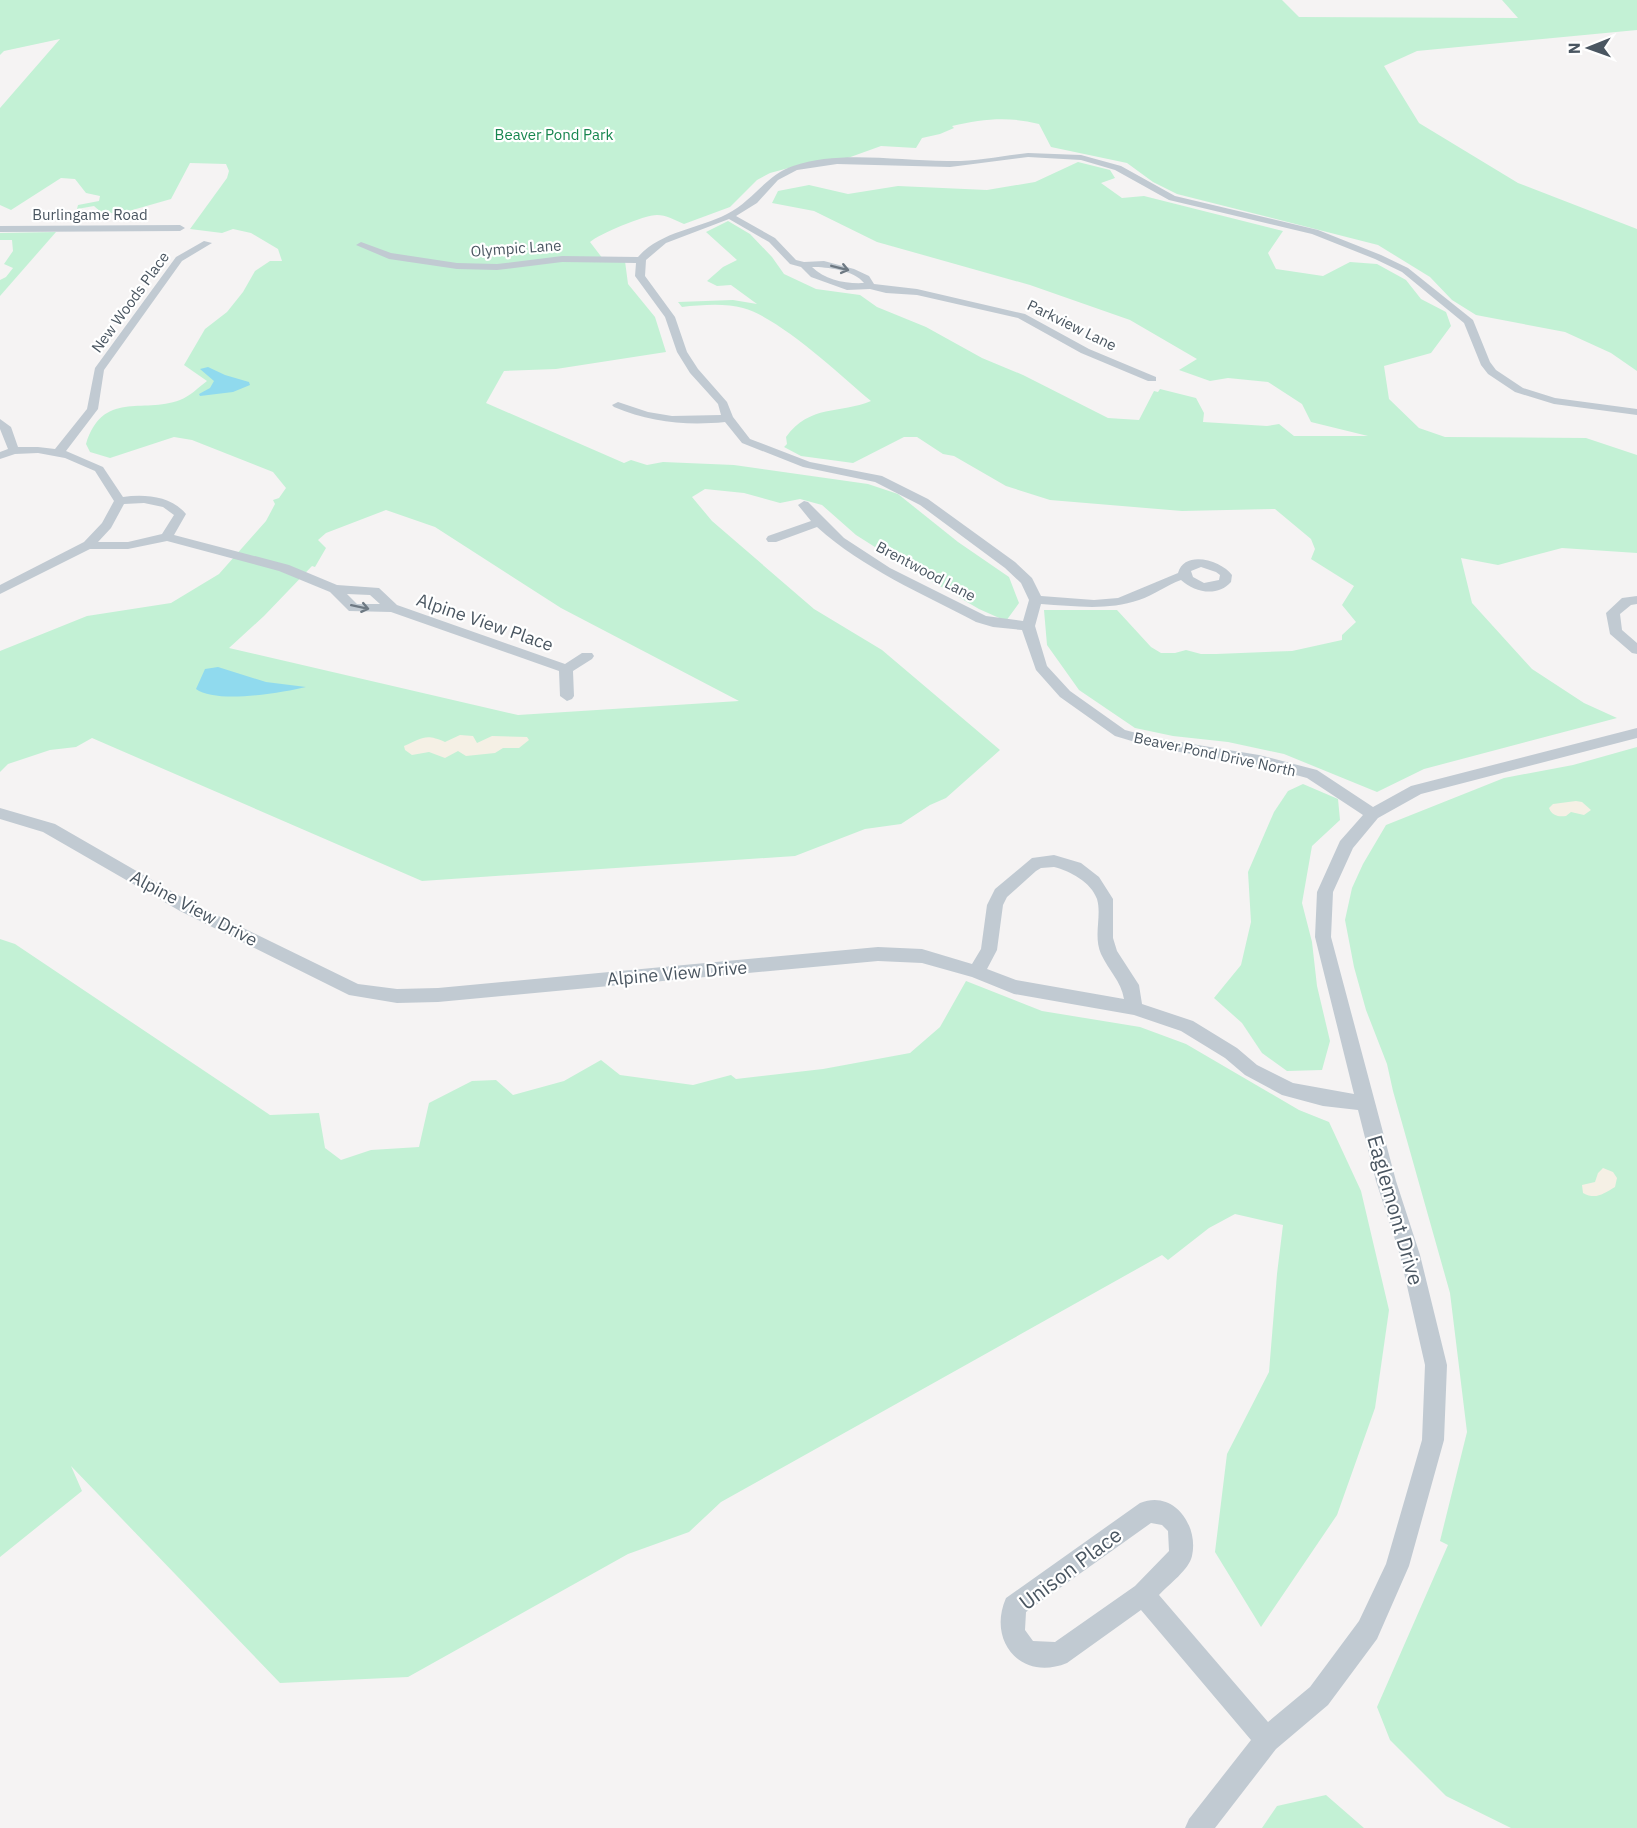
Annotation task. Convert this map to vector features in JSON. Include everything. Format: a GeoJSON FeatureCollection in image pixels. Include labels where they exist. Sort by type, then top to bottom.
{"type":"FeatureCollection","features":[{"type":"Feature","properties":{"kind":"street"},"geometry":{"type":"LineString","coordinates":[[1028,626],[1036,600],[1027,581],[1010,565],[924,502],[878,480],[807,465],[771,453],[746,441],[728,418],[723,404],[712,389],[694,371],[682,352],[670,316],[639,276],[641,260],[646,254],[663,242],[730,216],[754,201],[775,178],[795,168],[826,162],[950,164],[1028,155],[1081,158],[1118,168],[1172,198],[1315,232],[1378,257],[1405,270],[1469,322],[1485,363],[1504,381],[1541,399],[1637,412]]}},
{"type":"Feature","properties":{"kind":"street","name":"Parkview Lane"},"geometry":{"type":"LineString","coordinates":[[730,216],[772,240],[793,262],[804,265],[824,264],[851,271],[866,278],[870,286]]}},
{"type":"Feature","properties":{"kind":"street","name":"Burlingame Road"},"geometry":{"type":"LineString","coordinates":[[0,229],[180,228]]}},
{"type":"Feature","properties":{"kind":"street","name":"New Woods Place"},"geometry":{"type":"LineString","coordinates":[[59,452],[92,409],[99,370],[179,259],[207,243]]}},
{"type":"Feature","properties":{"kind":"street","name":"Olympic Lane"},"geometry":{"type":"LineString","coordinates":[[361,245],[386,260],[474,267],[592,258],[641,260]]}},
{"type":"Feature","properties":{"kind":"street","name":"Parkview Lane"},"geometry":{"type":"LineString","coordinates":[[804,265],[814,275],[847,286],[870,286],[885,290],[916,292],[1021,316],[1085,351],[1152,379]]}},
{"type":"Feature","properties":{"kind":"street"},"geometry":{"type":"LineString","coordinates":[[618,405],[637,413],[673,421],[728,418]]}},
{"type":"Feature","properties":{"kind":"street"},"geometry":{"type":"LineString","coordinates":[[0,422],[5,427],[14,451]]}},
{"type":"Feature","properties":{"kind":"street"},"geometry":{"type":"LineString","coordinates":[[0,456],[14,451],[59,452],[99,469],[120,501]]}},
{"type":"Feature","properties":{"kind":"street"},"geometry":{"type":"LineString","coordinates":[[88,544],[112,548],[134,546],[167,537],[180,514],[172,505],[149,500],[120,501]]}},
{"type":"Feature","properties":{"kind":"street"},"geometry":{"type":"LineString","coordinates":[[0,590],[88,544],[107,525],[120,501]]}},
{"type":"Feature","properties":{"kind":"street","name":"Brentwood Lane"},"geometry":{"type":"LineString","coordinates":[[804,505],[818,523],[879,566],[981,619],[993,623],[1028,626]]}},
{"type":"Feature","properties":{"kind":"street"},"geometry":{"type":"LineString","coordinates":[[772,539],[818,523]]}},
{"type":"Feature","properties":{"kind":"street","name":"Alpine View Place"},"geometry":{"type":"LineString","coordinates":[[167,537],[284,568],[335,589],[354,608],[392,608],[566,669]]}},
{"type":"Feature","properties":{"kind":"street"},"geometry":{"type":"LineString","coordinates":[[1036,600],[1118,602],[1146,592],[1159,583],[1184,576]]}},
{"type":"Feature","properties":{"kind":"street"},"geometry":{"type":"LineString","coordinates":[[1637,600],[1627,601],[1613,613],[1616,631],[1637,650]]}},
{"type":"Feature","properties":{"kind":"street","name":"Beaver Pond Drive North"},"geometry":{"type":"LineString","coordinates":[[1028,626],[1041,667],[1065,694],[1120,733],[1155,743],[1259,760],[1312,774],[1373,814]]}},
{"type":"Feature","properties":{"kind":"street","name":"Alpine View Place"},"geometry":{"type":"LineString","coordinates":[[566,669],[587,656]]}},
{"type":"Feature","properties":{"kind":"street","name":"Alpine View Place"},"geometry":{"type":"LineString","coordinates":[[566,669],[567,696]]}},
{"type":"Feature","properties":{"kind":"street","name":"Eaglemont Drive"},"geometry":{"type":"LineString","coordinates":[[1198,1828],[1267,1740],[1319,1696],[1368,1630],[1397,1566],[1433,1440],[1436,1365],[1410,1255],[1386,1180],[1323,937],[1325,892],[1346,845],[1373,814],[1416,790],[1637,733]]}},
{"type":"Feature","properties":{"kind":"street","name":"Alpine View Drive"},"geometry":{"type":"LineString","coordinates":[[0,813],[49,828],[186,907],[355,990],[397,996],[438,995],[878,954],[922,956],[976,972],[1014,987],[1134,1008],[1187,1026],[1231,1053],[1251,1070],[1288,1090],[1323,1098],[1366,1103]]}},
{"type":"Feature","properties":{"kind":"street"},"geometry":{"type":"LineString","coordinates":[[976,972],[988,950],[995,905],[1001,893],[1038,862],[1054,861],[1075,867],[1093,881],[1105,899],[1105,938],[1109,953],[1130,986],[1134,1008]]}},
{"type":"Feature","properties":{"kind":"street","name":"Unison Place"},"geometry":{"type":"LineString","coordinates":[[1148,1511],[1168,1514],[1179,1527],[1181,1555],[1143,1594],[1058,1654],[1027,1653],[1013,1634],[1014,1606],[1148,1511]]}},
{"type":"Feature","properties":{"kind":"street"},"geometry":{"type":"LineString","coordinates":[[1143,1594],[1267,1740]]}},
{"type":"Feature","properties":{"kind":"green space","name":"Beaver Pond Park"},"geometry":{"type":"Polygon","coordinates":[[[0,0],[1282,0],[1299,17],[1518,18],[1502,0],[1637,0],[1637,30],[1417,51],[1384,66],[1419,123],[1518,183],[1637,229],[1637,371],[1611,353],[1565,332],[1476,315],[1452,300],[1430,277],[1378,245],[1177,194],[1153,182],[1127,163],[1051,147],[1039,124],[1017,120],[985,120],[952,126],[954,128],[940,134],[922,138],[916,148],[881,146],[845,159],[811,162],[770,173],[757,180],[730,207],[684,224],[657,215],[642,218],[602,234],[590,242],[603,259],[625,261],[628,284],[655,317],[666,352],[556,369],[504,371],[486,403],[624,463],[631,460],[647,465],[663,462],[734,465],[868,484],[898,494],[958,542],[1009,577],[1019,603],[1006,621],[979,609],[897,561],[856,535],[822,505],[800,499],[780,503],[744,493],[705,489],[692,497],[712,521],[814,609],[882,650],[1000,750],[946,798],[930,805],[901,824],[865,829],[795,856],[422,881],[92,738],[76,747],[50,750],[8,764],[0,772],[0,651],[87,616],[171,603],[219,574],[266,521],[275,504],[273,500],[279,498],[286,488],[273,472],[192,440],[174,437],[110,458],[90,452],[86,444],[93,427],[103,416],[125,407],[166,404],[180,400],[207,381],[184,365],[205,329],[227,312],[243,292],[255,271],[270,261],[282,261],[278,249],[251,233],[233,229],[222,233],[190,229],[227,178],[229,171],[226,164],[190,163],[171,199],[129,211],[103,214],[94,206],[77,209],[78,205],[99,201],[100,196],[86,193],[75,179],[61,178],[11,210],[0,205],[0,108],[60,39],[4,51],[0,55],[0,0]],[[386,510],[326,533],[318,540],[326,548],[315,567],[312,566],[264,616],[229,648],[518,715],[739,701],[561,608],[435,527],[386,510]]]}},
{"type":"Feature","properties":{"kind":"green space"},"geometry":{"type":"Polygon","coordinates":[[[1078,162],[1110,170],[1115,178],[1101,183],[1122,198],[1144,196],[1283,231],[1268,253],[1276,269],[1323,276],[1350,262],[1377,264],[1406,280],[1421,299],[1446,312],[1451,326],[1431,353],[1384,366],[1389,399],[1419,428],[1445,437],[1586,438],[1637,455],[1637,553],[1562,548],[1498,565],[1461,558],[1472,603],[1532,669],[1584,703],[1617,718],[1424,769],[1377,792],[1284,754],[1228,742],[1173,736],[1135,728],[1079,690],[1047,645],[1044,610],[1117,610],[1151,647],[1161,653],[1186,650],[1201,654],[1292,651],[1342,640],[1342,635],[1356,622],[1342,605],[1354,586],[1311,559],[1315,549],[1311,539],[1275,509],[1182,511],[1050,500],[1006,486],[954,456],[943,454],[917,437],[904,437],[853,463],[801,456],[784,447],[787,444],[786,437],[805,419],[871,401],[809,348],[758,314],[729,305],[682,307],[678,302],[733,300],[757,304],[731,285],[717,286],[707,281],[723,267],[737,260],[706,232],[728,221],[750,234],[772,257],[784,274],[816,289],[860,295],[877,307],[926,327],[982,358],[1023,375],[1108,418],[1139,420],[1154,391],[1158,392],[1160,389],[1196,398],[1204,413],[1203,422],[1267,426],[1279,424],[1294,436],[1368,436],[1311,422],[1302,404],[1268,382],[1228,378],[1210,381],[1179,370],[1197,359],[1130,320],[1030,285],[877,242],[814,211],[772,203],[778,191],[809,185],[848,194],[898,186],[987,190],[1035,182],[1078,162]]]}},
{"type":"Feature","properties":{"kind":"green space"},"geometry":{"type":"Polygon","coordinates":[[[56,232],[0,296],[0,280],[6,277],[13,268],[4,264],[13,251],[12,240],[0,240],[0,233],[56,232]]]}},
{"type":"Feature","properties":{"kind":"green space"},"geometry":{"type":"Polygon","coordinates":[[[1637,747],[1637,1828],[1511,1828],[1446,1796],[1390,1740],[1377,1707],[1448,1545],[1440,1541],[1467,1432],[1450,1293],[1387,1064],[1366,1010],[1354,967],[1345,920],[1352,888],[1386,825],[1504,778],[1573,765],[1637,747]]]}},
{"type":"Feature","properties":{"kind":"green space"},"geometry":{"type":"Polygon","coordinates":[[[1303,784],[1338,799],[1340,820],[1312,846],[1302,903],[1312,942],[1317,986],[1330,1041],[1322,1070],[1287,1071],[1262,1053],[1242,1023],[1214,998],[1241,965],[1251,922],[1248,872],[1274,812],[1288,791],[1303,784]]]}},
{"type":"Feature","properties":{"kind":"green space"},"geometry":{"type":"Polygon","coordinates":[[[0,939],[15,944],[270,1115],[319,1113],[325,1148],[341,1160],[371,1150],[419,1147],[429,1103],[472,1081],[496,1080],[513,1095],[564,1081],[601,1060],[620,1075],[693,1085],[731,1075],[736,1079],[823,1069],[910,1053],[940,1027],[966,981],[1042,1011],[1140,1027],[1186,1044],[1299,1110],[1329,1122],[1361,1191],[1389,1310],[1375,1408],[1337,1515],[1261,1627],[1215,1552],[1227,1454],[1269,1372],[1283,1225],[1235,1214],[1209,1228],[1168,1260],[1162,1255],[721,1502],[689,1532],[628,1554],[408,1677],[280,1683],[71,1466],[82,1491],[0,1557],[0,939]]]}},
{"type":"Feature","properties":{"kind":"green space"},"geometry":{"type":"Polygon","coordinates":[[[1326,1795],[1364,1828],[1262,1828],[1277,1806],[1326,1795]]]}},
{"type":"Feature","properties":{"kind":"sand"},"geometry":{"type":"Polygon","coordinates":[[[460,735],[473,736],[477,743],[492,736],[527,737],[529,740],[519,748],[503,748],[495,753],[466,756],[458,751],[445,758],[429,752],[412,755],[405,750],[404,746],[428,737],[445,742],[460,735]]]}},
{"type":"Feature","properties":{"kind":"sand"},"geometry":{"type":"Polygon","coordinates":[[[1582,802],[1591,810],[1584,815],[1571,812],[1566,816],[1561,816],[1554,814],[1549,808],[1553,804],[1582,802]]]}},
{"type":"Feature","properties":{"kind":"sand"},"geometry":{"type":"Polygon","coordinates":[[[1603,1168],[1613,1172],[1617,1178],[1615,1187],[1596,1196],[1583,1193],[1582,1185],[1595,1182],[1598,1173],[1603,1168]]]}},
{"type":"Feature","properties":{"kind":"water"},"geometry":{"type":"Polygon","coordinates":[[[208,367],[249,382],[250,385],[233,392],[200,396],[199,394],[210,388],[214,381],[200,369],[208,367]]]}},
{"type":"Feature","properties":{"kind":"water"},"geometry":{"type":"Polygon","coordinates":[[[218,667],[266,682],[306,687],[233,697],[218,696],[196,689],[205,669],[218,667]]]}}]}
